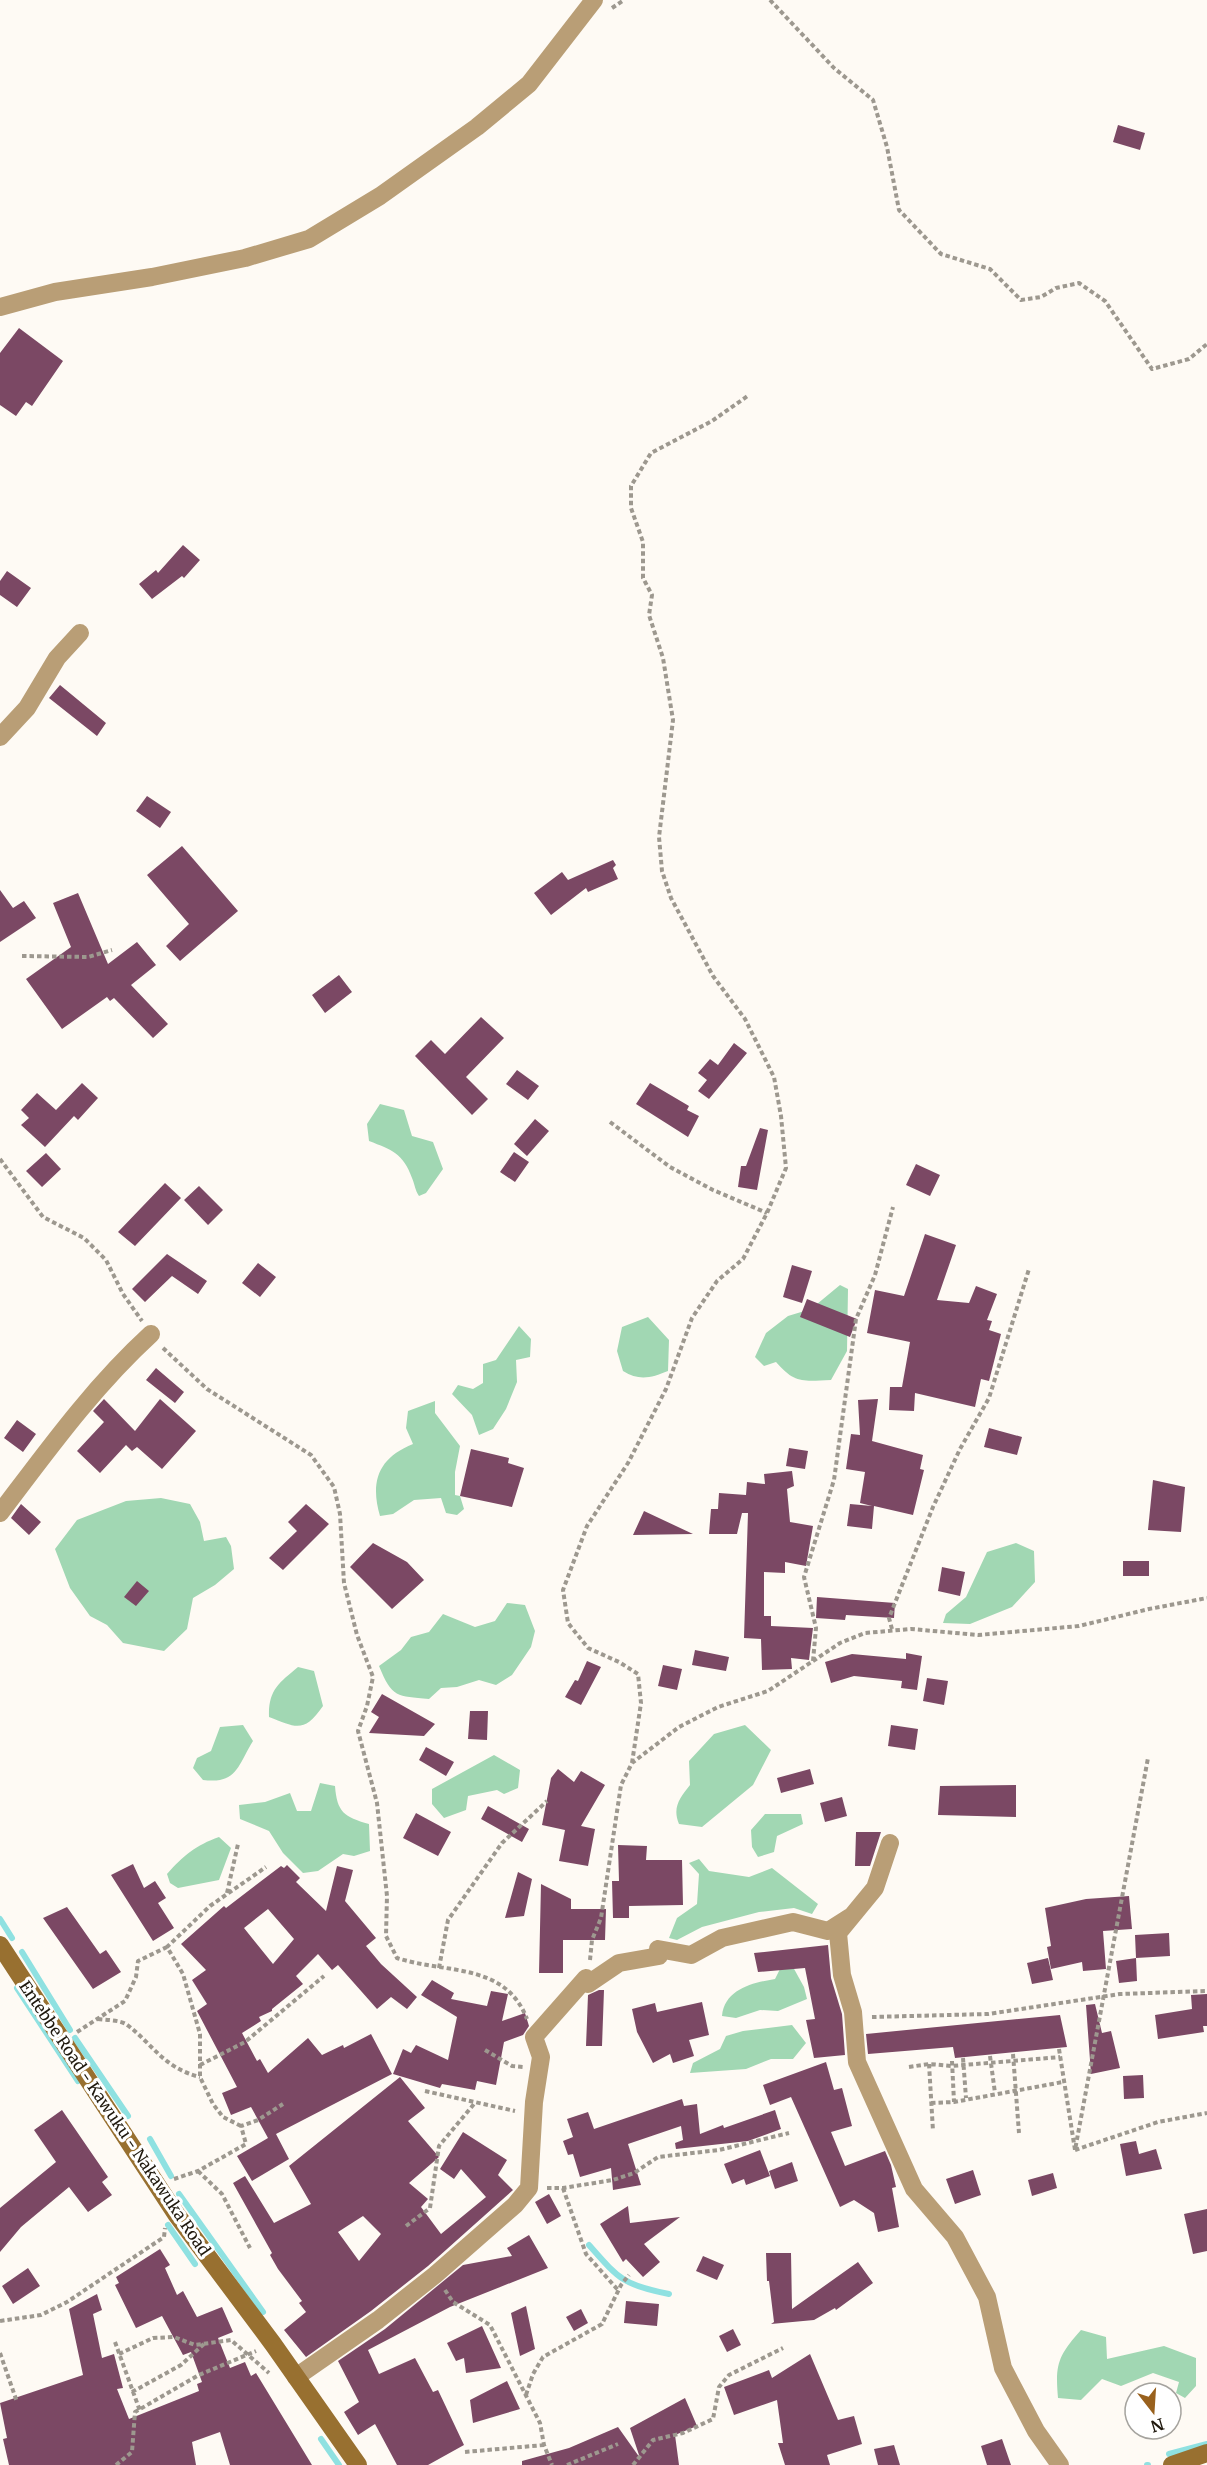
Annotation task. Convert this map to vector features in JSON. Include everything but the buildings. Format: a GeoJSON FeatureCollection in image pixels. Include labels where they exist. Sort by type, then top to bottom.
{"type":"FeatureCollection","features":[{"type":"Feature","properties":{"kind":"main road","name":"Entebbe Road - Kawuku - Nakawuka Road"},"geometry":{"type":"LineString","coordinates":[[0,1945],[169,2204],[297,2377],[358,2465]]}},
{"type":"Feature","properties":{"kind":"main road"},"geometry":{"type":"LineString","coordinates":[[1172,2465],[1207,2453]]}},
{"type":"Feature","properties":{"kind":"street"},"geometry":{"type":"LineString","coordinates":[[0,307],[55,292],[152,277],[245,258],[309,239],[380,196],[477,127],[529,84],[594,0]]}},
{"type":"Feature","properties":{"kind":"street"},"geometry":{"type":"LineString","coordinates":[[0,737],[27,708],[57,658],[80,633]]}},
{"type":"Feature","properties":{"kind":"street"},"geometry":{"type":"LineString","coordinates":[[0,1513],[119,1363],[152,1334]]}},
{"type":"Feature","properties":{"kind":"street"},"geometry":{"type":"LineString","coordinates":[[891,1843],[874,1888],[837,1933],[842,1975],[853,2017],[857,2062],[915,2189],[955,2238],[987,2297],[1003,2368],[1036,2431],[1060,2465]]}},
{"type":"Feature","properties":{"kind":"street"},"geometry":{"type":"LineString","coordinates":[[297,2377],[378,2320],[435,2275],[515,2205],[529,2188],[534,2111],[541,2057],[534,2037],[586,1978],[588,1984],[619,1963],[659,1956],[658,1949],[691,1955],[722,1938],[771,1926],[793,1922],[828,1931],[850,1917]]}},
{"type":"Feature","properties":{"kind":"path"},"geometry":{"type":"LineString","coordinates":[[770,0],[834,68],[873,100],[887,147],[898,210],[941,254],[990,269],[1021,300],[1041,297],[1056,288],[1079,283],[1105,301],[1152,369],[1189,359],[1207,344]]}},
{"type":"Feature","properties":{"kind":"path"},"geometry":{"type":"LineString","coordinates":[[588,1984],[592,1940],[601,1918],[621,1785],[632,1763],[641,1703],[638,1674],[619,1662],[588,1648],[568,1623],[563,1590],[587,1526],[628,1463],[666,1389],[692,1318],[717,1281],[742,1258],[767,1213],[786,1168],[781,1116],[774,1077],[745,1019],[713,976],[671,898],[662,871],[659,837],[673,720],[663,658],[650,615],[652,595],[644,578],[643,542],[632,508],[631,486],[651,453],[712,421],[749,395]]}},
{"type":"Feature","properties":{"kind":"path"},"geometry":{"type":"LineString","coordinates":[[22,956],[88,957],[112,950]]}},
{"type":"Feature","properties":{"kind":"path"},"geometry":{"type":"LineString","coordinates":[[610,1122],[670,1167],[713,1190],[767,1213]]}},
{"type":"Feature","properties":{"kind":"path"},"geometry":{"type":"LineString","coordinates":[[0,1159],[43,1217],[84,1238],[106,1260],[123,1294],[157,1343],[178,1359],[207,1389],[311,1455],[334,1487],[340,1514],[344,1583],[357,1635],[373,1677],[367,1706],[358,1731],[377,1803],[387,1896],[386,1936],[397,1958],[480,1975],[506,1986],[523,2008],[534,2037]]}},
{"type":"Feature","properties":{"kind":"path"},"geometry":{"type":"LineString","coordinates":[[813,1662],[816,1628],[804,1577],[834,1480],[856,1319],[875,1275],[893,1207]]}},
{"type":"Feature","properties":{"kind":"path"},"geometry":{"type":"LineString","coordinates":[[892,1629],[889,1618],[933,1507],[960,1449],[989,1398],[1029,1269]]}},
{"type":"Feature","properties":{"kind":"path"},"geometry":{"type":"LineString","coordinates":[[632,1763],[679,1727],[718,1707],[768,1691],[840,1643],[865,1633],[892,1629],[978,1635],[1079,1626],[1207,1598]]}},
{"type":"Feature","properties":{"kind":"path"},"geometry":{"type":"LineString","coordinates":[[1075,2150],[1148,1758]]}},
{"type":"Feature","properties":{"kind":"path"},"geometry":{"type":"LineString","coordinates":[[439,1968],[448,1920],[502,1843],[547,1801]]}},
{"type":"Feature","properties":{"kind":"path"},"geometry":{"type":"LineString","coordinates":[[226,1894],[238,1844]]}},
{"type":"Feature","properties":{"kind":"path"},"geometry":{"type":"LineString","coordinates":[[64,2041],[125,2001],[136,1977],[138,1961],[166,1947],[202,1913],[266,1867]]}},
{"type":"Feature","properties":{"kind":"path"},"geometry":{"type":"LineString","coordinates":[[166,1947],[183,1974],[200,2034],[200,2078],[223,2117],[241,2126],[258,2120],[283,2104]]}},
{"type":"Feature","properties":{"kind":"path"},"geometry":{"type":"LineString","coordinates":[[200,2065],[245,2042],[324,1976]]}},
{"type":"Feature","properties":{"kind":"path"},"geometry":{"type":"LineString","coordinates":[[853,2017],[988,2014],[1120,1994],[1207,1991]]}},
{"type":"Feature","properties":{"kind":"path"},"geometry":{"type":"LineString","coordinates":[[97,2019],[124,2023],[183,2073],[200,2078]]}},
{"type":"Feature","properties":{"kind":"path"},"geometry":{"type":"LineString","coordinates":[[1059,2049],[1075,2150]]}},
{"type":"Feature","properties":{"kind":"path"},"geometry":{"type":"LineString","coordinates":[[485,2050],[512,2066],[539,2070]]}},
{"type":"Feature","properties":{"kind":"path"},"geometry":{"type":"LineString","coordinates":[[1013,2054],[1019,2133]]}},
{"type":"Feature","properties":{"kind":"path"},"geometry":{"type":"LineString","coordinates":[[990,2056],[995,2093]]}},
{"type":"Feature","properties":{"kind":"path"},"geometry":{"type":"LineString","coordinates":[[909,2067],[964,2061],[991,2062],[1060,2057]]}},
{"type":"Feature","properties":{"kind":"path"},"geometry":{"type":"LineString","coordinates":[[964,2061],[966,2098]]}},
{"type":"Feature","properties":{"kind":"path"},"geometry":{"type":"LineString","coordinates":[[952,2063],[954,2102]]}},
{"type":"Feature","properties":{"kind":"path"},"geometry":{"type":"LineString","coordinates":[[929,2064],[933,2131]]}},
{"type":"Feature","properties":{"kind":"path"},"geometry":{"type":"LineString","coordinates":[[931,2103],[954,2102],[1064,2082]]}},
{"type":"Feature","properties":{"kind":"path"},"geometry":{"type":"LineString","coordinates":[[425,2091],[474,2104],[513,2111],[534,2111]]}},
{"type":"Feature","properties":{"kind":"path"},"geometry":{"type":"LineString","coordinates":[[406,2226],[430,2208],[440,2146],[474,2104]]}},
{"type":"Feature","properties":{"kind":"path"},"geometry":{"type":"LineString","coordinates":[[1075,2150],[1158,2122],[1207,2113]]}},
{"type":"Feature","properties":{"kind":"path"},"geometry":{"type":"LineString","coordinates":[[156,2184],[198,2171],[246,2144],[241,2126]]}},
{"type":"Feature","properties":{"kind":"path"},"geometry":{"type":"LineString","coordinates":[[529,2188],[564,2188],[613,2180],[634,2173],[658,2157],[719,2150],[789,2133]]}},
{"type":"Feature","properties":{"kind":"path"},"geometry":{"type":"LineString","coordinates":[[198,2171],[222,2194],[250,2248]]}},
{"type":"Feature","properties":{"kind":"path"},"geometry":{"type":"LineString","coordinates":[[564,2188],[586,2254],[618,2290]]}},
{"type":"Feature","properties":{"kind":"path"},"geometry":{"type":"LineString","coordinates":[[0,2321],[21,2316],[41,2315],[99,2282],[164,2237],[169,2204]]}},
{"type":"Feature","properties":{"kind":"path"},"geometry":{"type":"LineString","coordinates":[[435,2275],[453,2302],[490,2325],[540,2423],[544,2445],[552,2465]]}},
{"type":"Feature","properties":{"kind":"path"},"geometry":{"type":"LineString","coordinates":[[526,2395],[533,2374],[543,2357],[602,2324],[618,2290],[629,2275]]}},
{"type":"Feature","properties":{"kind":"path"},"geometry":{"type":"LineString","coordinates":[[119,2354],[153,2338],[174,2337],[195,2345],[231,2340],[270,2374]]}},
{"type":"Feature","properties":{"kind":"path"},"geometry":{"type":"LineString","coordinates":[[115,2342],[140,2410]]}},
{"type":"Feature","properties":{"kind":"path"},"geometry":{"type":"LineString","coordinates":[[132,2392],[181,2365],[206,2342]]}},
{"type":"Feature","properties":{"kind":"path"},"geometry":{"type":"LineString","coordinates":[[116,2465],[132,2452],[135,2412],[199,2374],[273,2344]]}},
{"type":"Feature","properties":{"kind":"path"},"geometry":{"type":"LineString","coordinates":[[633,2465],[653,2440],[682,2433],[713,2419],[719,2387],[729,2375],[783,2348]]}},
{"type":"Feature","properties":{"kind":"path"},"geometry":{"type":"LineString","coordinates":[[0,2353],[17,2402]]}},
{"type":"Feature","properties":{"kind":"path"},"geometry":{"type":"LineString","coordinates":[[567,2465],[618,2444]]}},
{"type":"Feature","properties":{"kind":"path"},"geometry":{"type":"LineString","coordinates":[[465,2452],[544,2445]]}},
{"type":"Feature","properties":{"kind":"green space"},"geometry":{"type":"Polygon","coordinates":[[[380,1104],[404,1110],[412,1136],[433,1142],[443,1169],[426,1193],[419,1196],[409,1170],[401,1158],[390,1150],[369,1141],[367,1124],[380,1104]]]}},
{"type":"Feature","properties":{"kind":"green space"},"geometry":{"type":"Polygon","coordinates":[[[840,1285],[848,1289],[847,1351],[831,1380],[800,1380],[794,1378],[776,1362],[764,1366],[755,1357],[766,1333],[788,1316],[811,1309],[840,1285]]]}},
{"type":"Feature","properties":{"kind":"green space"},"geometry":{"type":"Polygon","coordinates":[[[648,1317],[669,1340],[668,1371],[651,1377],[634,1376],[623,1371],[617,1351],[622,1327],[648,1317]]]}},
{"type":"Feature","properties":{"kind":"green space"},"geometry":{"type":"Polygon","coordinates":[[[519,1326],[531,1339],[530,1357],[516,1360],[517,1382],[506,1409],[493,1429],[479,1435],[472,1415],[452,1394],[458,1385],[473,1389],[483,1383],[483,1364],[496,1360],[519,1326]]]}},
{"type":"Feature","properties":{"kind":"green space"},"geometry":{"type":"Polygon","coordinates":[[[435,1401],[435,1413],[460,1446],[455,1472],[455,1495],[460,1496],[464,1509],[457,1515],[446,1513],[441,1498],[414,1500],[393,1514],[380,1516],[376,1492],[380,1472],[392,1456],[413,1444],[406,1428],[408,1411],[435,1401]]]}},
{"type":"Feature","properties":{"kind":"green space"},"geometry":{"type":"Polygon","coordinates":[[[161,1498],[190,1504],[200,1522],[204,1541],[226,1537],[231,1546],[234,1569],[215,1585],[193,1598],[187,1629],[164,1651],[123,1643],[107,1625],[90,1616],[70,1588],[55,1549],[77,1520],[126,1501],[161,1498]]]}},
{"type":"Feature","properties":{"kind":"green space"},"geometry":{"type":"Polygon","coordinates":[[[1016,1543],[1034,1551],[1035,1582],[1012,1607],[970,1624],[943,1623],[946,1614],[966,1597],[987,1552],[1016,1543]]]}},
{"type":"Feature","properties":{"kind":"green space"},"geometry":{"type":"Polygon","coordinates":[[[507,1603],[525,1605],[535,1631],[531,1647],[512,1675],[496,1685],[479,1680],[457,1687],[441,1688],[429,1699],[403,1696],[392,1690],[379,1666],[401,1650],[411,1637],[429,1632],[443,1614],[475,1627],[495,1621],[507,1603]]]}},
{"type":"Feature","properties":{"kind":"green space"},"geometry":{"type":"Polygon","coordinates":[[[298,1667],[314,1671],[323,1706],[310,1721],[299,1726],[269,1717],[270,1700],[276,1688],[298,1667]]]}},
{"type":"Feature","properties":{"kind":"green space"},"geometry":{"type":"Polygon","coordinates":[[[243,1725],[253,1741],[235,1772],[223,1779],[203,1780],[193,1768],[197,1758],[211,1751],[220,1727],[243,1725]]]}},
{"type":"Feature","properties":{"kind":"green space"},"geometry":{"type":"Polygon","coordinates":[[[745,1725],[771,1750],[753,1785],[702,1827],[679,1824],[677,1808],[680,1799],[690,1785],[689,1761],[714,1734],[745,1725]]]}},
{"type":"Feature","properties":{"kind":"green space"},"geometry":{"type":"Polygon","coordinates":[[[494,1755],[520,1770],[518,1788],[504,1794],[497,1790],[468,1796],[466,1810],[444,1818],[432,1804],[432,1789],[494,1755]]]}},
{"type":"Feature","properties":{"kind":"green space"},"geometry":{"type":"Polygon","coordinates":[[[320,1783],[335,1786],[338,1802],[343,1812],[353,1819],[369,1824],[370,1851],[354,1856],[343,1854],[318,1871],[303,1873],[283,1853],[269,1831],[240,1819],[239,1805],[265,1802],[290,1793],[297,1811],[311,1811],[320,1783]]]}},
{"type":"Feature","properties":{"kind":"green space"},"geometry":{"type":"Polygon","coordinates":[[[765,1814],[801,1814],[803,1824],[777,1836],[774,1852],[758,1857],[752,1847],[751,1830],[765,1814]]]}},
{"type":"Feature","properties":{"kind":"green space"},"geometry":{"type":"Polygon","coordinates":[[[219,1837],[231,1848],[219,1880],[178,1888],[170,1883],[167,1874],[179,1862],[197,1847],[219,1837]]]}},
{"type":"Feature","properties":{"kind":"green space"},"geometry":{"type":"Polygon","coordinates":[[[699,1859],[709,1871],[749,1877],[772,1868],[818,1904],[812,1914],[794,1908],[759,1912],[702,1927],[677,1940],[669,1938],[677,1918],[697,1904],[699,1874],[689,1863],[699,1859]]]}},
{"type":"Feature","properties":{"kind":"green space"},"geometry":{"type":"Polygon","coordinates":[[[781,1967],[793,1967],[804,1987],[807,1999],[778,2011],[760,2010],[736,2018],[722,2016],[728,1999],[734,1993],[749,1985],[775,1979],[781,1967]]]}},
{"type":"Feature","properties":{"kind":"green space"},"geometry":{"type":"Polygon","coordinates":[[[792,2025],[806,2043],[793,2059],[771,2059],[746,2069],[690,2073],[693,2063],[720,2049],[726,2036],[743,2031],[792,2025]]]}},
{"type":"Feature","properties":{"kind":"green space"},"geometry":{"type":"Polygon","coordinates":[[[1081,2330],[1106,2337],[1107,2359],[1164,2346],[1196,2358],[1196,2386],[1185,2398],[1183,2397],[1183,2381],[1153,2373],[1133,2381],[1123,2381],[1121,2386],[1102,2379],[1081,2400],[1058,2398],[1058,2368],[1067,2347],[1081,2330]]]}},
{"type":"Feature","properties":{"kind":"waterway"},"geometry":{"type":"LineString","coordinates":[[0,1919],[12,1938]]}},
{"type":"Feature","properties":{"kind":"waterway"},"geometry":{"type":"LineString","coordinates":[[22,1952],[70,2030]]}},
{"type":"Feature","properties":{"kind":"waterway"},"geometry":{"type":"LineString","coordinates":[[17,1988],[78,2081]]}},
{"type":"Feature","properties":{"kind":"waterway"},"geometry":{"type":"LineString","coordinates":[[75,2038],[128,2116]]}},
{"type":"Feature","properties":{"kind":"waterway"},"geometry":{"type":"LineString","coordinates":[[150,2139],[171,2176]]}},
{"type":"Feature","properties":{"kind":"waterway"},"geometry":{"type":"LineString","coordinates":[[179,2194],[263,2312]]}},
{"type":"Feature","properties":{"kind":"waterway"},"geometry":{"type":"LineString","coordinates":[[168,2225],[195,2264]]}},
{"type":"Feature","properties":{"kind":"waterway"},"geometry":{"type":"LineString","coordinates":[[589,2245],[615,2273],[631,2284],[669,2294]]}},
{"type":"Feature","properties":{"kind":"waterway"},"geometry":{"type":"LineString","coordinates":[[321,2439],[339,2465]]}},
{"type":"Feature","properties":{"kind":"waterway"},"geometry":{"type":"LineString","coordinates":[[1169,2454],[1207,2444]]}}]}
